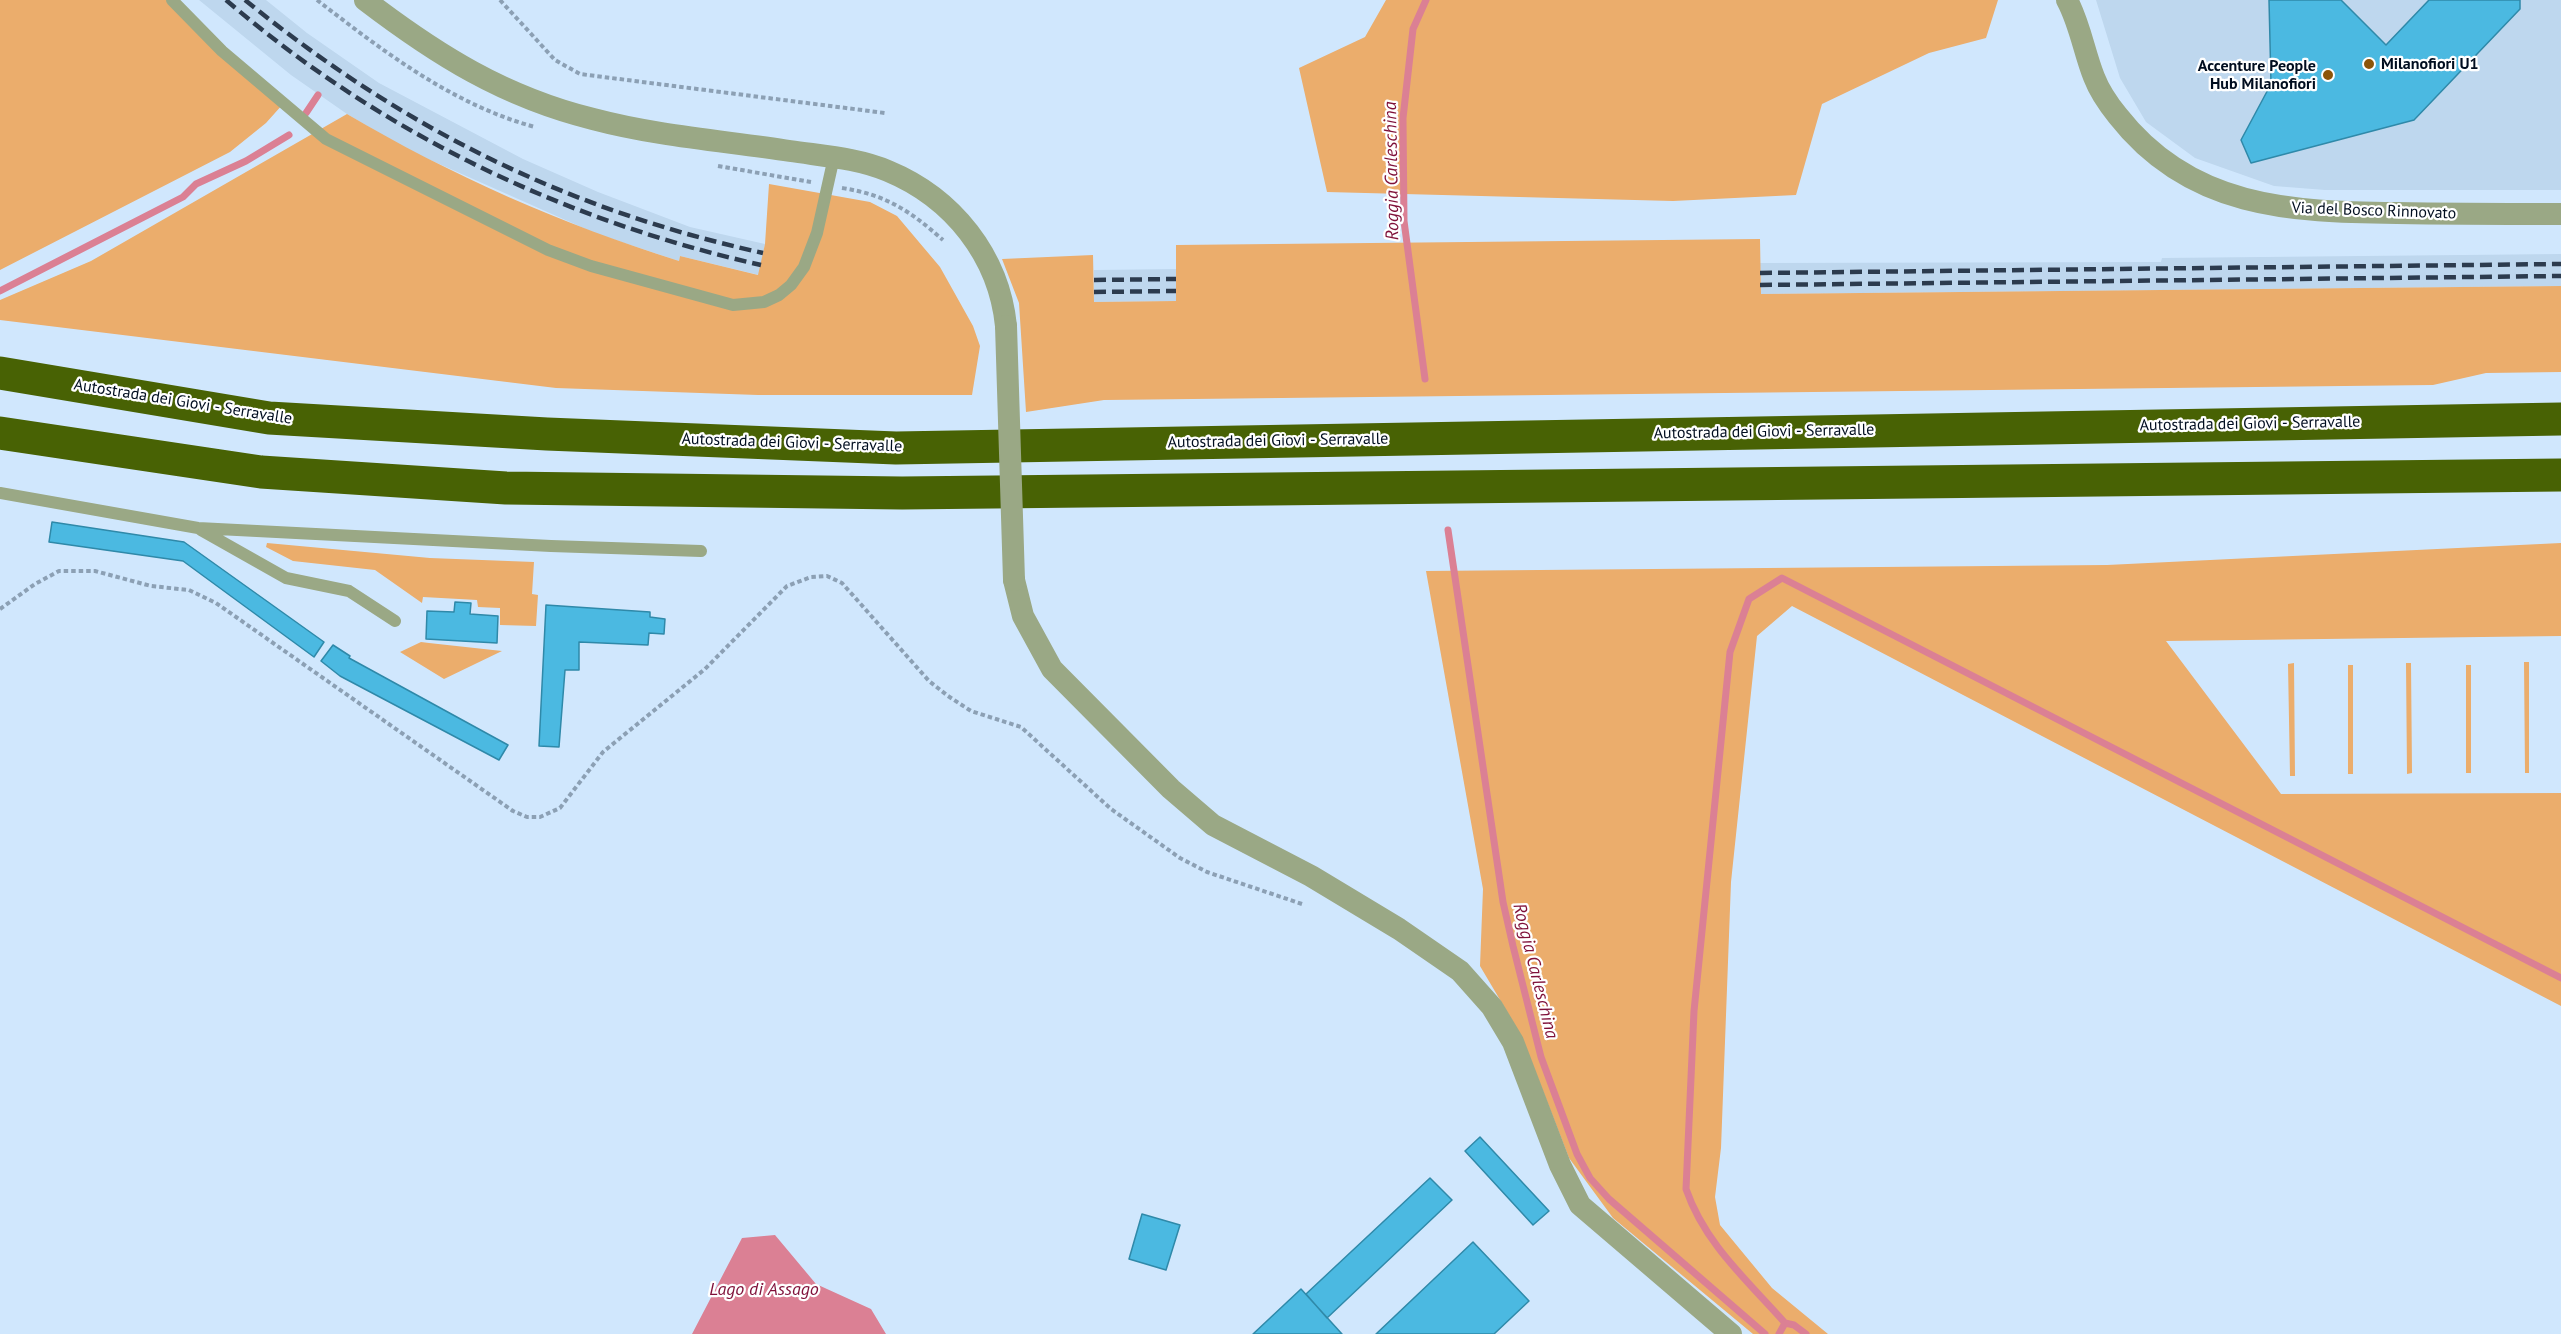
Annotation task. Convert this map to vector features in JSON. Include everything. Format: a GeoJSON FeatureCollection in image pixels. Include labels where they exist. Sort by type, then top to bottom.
{"type":"FeatureCollection","features":[{"type":"Feature","properties":{"kind":"highway","name":"Autostrada dei Giovi - Serravalle"},"geometry":{"type":"LineString","coordinates":[[0,373],[269,418],[547,434],[896,448],[2561,419]]}},
{"type":"Feature","properties":{"kind":"highway"},"geometry":{"type":"LineString","coordinates":[[0,433],[261,472],[506,488],[902,493],[2561,475]]}},
{"type":"Feature","properties":{"kind":"street"},"geometry":{"type":"LineString","coordinates":[[365,0],[415,38],[455,64],[539,103],[594,120],[834,157],[886,170],[938,199],[954,214],[968,231],[992,270],[1006,326],[1014,580],[1023,616],[1052,669],[1171,789],[1214,825],[1311,876],[1399,929],[1460,971],[1492,1007],[1513,1041],[1560,1165],[1580,1205],[1731,1334]]}},
{"type":"Feature","properties":{"kind":"street","name":"Via del Bosco Rinnovato"},"geometry":{"type":"LineString","coordinates":[[2067,0],[2094,79],[2117,115],[2145,146],[2179,171],[2219,193],[2250,202],[2327,212],[2561,214]]}},
{"type":"Feature","properties":{"kind":"street","name":"Via del Bosco Rinnovato"},"geometry":{"type":"LineString","coordinates":[[2077,0],[2083,43]]}},
{"type":"Feature","properties":{"kind":"lane"},"geometry":{"type":"LineString","coordinates":[[172,0],[222,51],[326,139],[548,250],[591,266],[734,305],[764,302],[779,296],[798,276],[817,233],[834,157]]}},
{"type":"Feature","properties":{"kind":"lane"},"geometry":{"type":"LineString","coordinates":[[5,494],[198,528],[551,546],[701,551]]}},
{"type":"Feature","properties":{"kind":"lane"},"geometry":{"type":"LineString","coordinates":[[198,528],[286,578],[349,591],[395,621]]}},
{"type":"Feature","properties":{"kind":"path"},"geometry":{"type":"LineString","coordinates":[[500,0],[555,60],[580,74],[885,113]]}},
{"type":"Feature","properties":{"kind":"path"},"geometry":{"type":"LineString","coordinates":[[0,609],[35,584],[59,571],[95,571],[151,586],[189,590],[216,603],[513,811],[527,817],[540,817],[560,808],[603,752],[705,669],[787,586],[811,577],[827,576],[842,583],[929,681],[970,711],[1021,727],[1111,810],[1172,852],[1207,872],[1302,904]]}},
{"type":"Feature","properties":{"kind":"shaded area"},"geometry":{"type":"Polygon","coordinates":[[[0,0],[172,0],[283,104],[266,123],[230,152],[0,270],[0,0]]]}},
{"type":"Feature","properties":{"kind":"shaded area"},"geometry":{"type":"Polygon","coordinates":[[[199,0],[266,0],[307,33],[379,83],[523,159],[598,192],[690,227],[765,244],[759,275],[680,256],[679,261],[597,234],[410,151],[347,114],[291,75],[199,0]]]}},
{"type":"Feature","properties":{"kind":"shaded area"},"geometry":{"type":"Polygon","coordinates":[[[1386,0],[1998,0],[1986,38],[1929,53],[1822,104],[1796,195],[1673,201],[1327,192],[1299,68],[1365,37],[1386,0]]]}},
{"type":"Feature","properties":{"kind":"shaded area"},"geometry":{"type":"Polygon","coordinates":[[[2096,0],[2561,0],[2561,190],[2325,190],[2274,186],[2195,158],[2146,122],[2120,78],[2096,0]]]}},
{"type":"Feature","properties":{"kind":"shaded area"},"geometry":{"type":"Polygon","coordinates":[[[347,114],[426,158],[551,215],[679,261],[680,256],[758,275],[765,244],[769,184],[870,202],[897,216],[940,267],[973,326],[980,346],[972,395],[758,395],[556,388],[0,320],[0,300],[91,261],[347,114]]]}},
{"type":"Feature","properties":{"kind":"shaded area"},"geometry":{"type":"Polygon","coordinates":[[[1760,239],[1761,294],[2561,286],[2561,372],[2486,373],[2433,385],[1104,400],[1026,412],[1019,303],[1002,259],[1093,255],[1094,302],[1176,301],[1176,245],[1760,239]]]}},
{"type":"Feature","properties":{"kind":"shaded area"},"geometry":{"type":"Polygon","coordinates":[[[2561,254],[2561,286],[1761,294],[1760,263],[2161,262],[2162,258],[2561,254]]]}},
{"type":"Feature","properties":{"kind":"shaded area"},"geometry":{"type":"Polygon","coordinates":[[[1176,269],[1176,301],[1094,302],[1094,270],[1176,269]]]}},
{"type":"Feature","properties":{"kind":"shaded area"},"geometry":{"type":"Polygon","coordinates":[[[267,543],[430,558],[534,562],[532,594],[538,595],[536,626],[500,625],[500,608],[478,607],[477,600],[423,597],[422,603],[375,570],[293,561],[266,547],[267,543]]]}},
{"type":"Feature","properties":{"kind":"shaded area"},"geometry":{"type":"Polygon","coordinates":[[[2561,543],[2561,636],[2166,641],[2281,794],[2561,793],[2561,1006],[1792,606],[1757,636],[1731,882],[1721,1148],[1715,1197],[1720,1225],[1772,1288],[1828,1334],[1753,1334],[1613,1218],[1569,1158],[1522,1037],[1480,966],[1483,889],[1426,571],[2107,565],[2561,543]]]}},
{"type":"Feature","properties":{"kind":"shaded area"},"geometry":{"type":"Polygon","coordinates":[[[421,642],[502,651],[444,679],[400,652],[421,642]]]}},
{"type":"Feature","properties":{"kind":"shaded area"},"geometry":{"type":"Polygon","coordinates":[[[2524,662],[2529,662],[2529,773],[2525,773],[2524,662]]]}},
{"type":"Feature","properties":{"kind":"shaded area"},"geometry":{"type":"Polygon","coordinates":[[[2294,663],[2295,776],[2290,776],[2288,664],[2294,663]]]}},
{"type":"Feature","properties":{"kind":"shaded area"},"geometry":{"type":"Polygon","coordinates":[[[2406,663],[2411,663],[2412,773],[2407,774],[2406,663]]]}},
{"type":"Feature","properties":{"kind":"shaded area"},"geometry":{"type":"Polygon","coordinates":[[[2348,665],[2353,665],[2353,774],[2348,774],[2348,665]]]}},
{"type":"Feature","properties":{"kind":"shaded area"},"geometry":{"type":"Polygon","coordinates":[[[2466,665],[2471,665],[2471,773],[2466,773],[2466,665]]]}},
{"type":"Feature","properties":{"kind":"water","name":"Lago di Assago"},"geometry":{"type":"Polygon","coordinates":[[[775,1235],[816,1284],[871,1309],[886,1334],[692,1334],[742,1238],[775,1235]]]}},
{"type":"Feature","properties":{"kind":"building","name":"Milanofiori U1"},"geometry":{"type":"Polygon","coordinates":[[[2269,0],[2341,0],[2386,45],[2429,0],[2520,0],[2520,9],[2414,120],[2251,163],[2241,140],[2271,84],[2269,0]]]}},
{"type":"Feature","properties":{"kind":"building"},"geometry":{"type":"Polygon","coordinates":[[[52,522],[184,542],[324,642],[314,657],[183,561],[49,542],[52,522]]]}},
{"type":"Feature","properties":{"kind":"building"},"geometry":{"type":"Polygon","coordinates":[[[455,602],[471,603],[470,614],[498,616],[497,643],[426,639],[427,611],[454,612],[455,602]]]}},
{"type":"Feature","properties":{"kind":"building"},"geometry":{"type":"Polygon","coordinates":[[[546,605],[650,612],[650,617],[665,619],[664,634],[649,633],[648,645],[579,642],[579,670],[565,670],[559,747],[539,746],[546,605]]]}},
{"type":"Feature","properties":{"kind":"building"},"geometry":{"type":"Polygon","coordinates":[[[333,645],[350,656],[349,658],[508,745],[499,760],[340,676],[321,661],[333,645]]]}},
{"type":"Feature","properties":{"kind":"building"},"geometry":{"type":"Polygon","coordinates":[[[1480,1137],[1549,1211],[1533,1225],[1465,1151],[1480,1137]]]}},
{"type":"Feature","properties":{"kind":"building"},"geometry":{"type":"Polygon","coordinates":[[[1430,1178],[1452,1200],[1327,1318],[1306,1294],[1430,1178]]]}},
{"type":"Feature","properties":{"kind":"building"},"geometry":{"type":"Polygon","coordinates":[[[1142,1214],[1180,1225],[1166,1270],[1129,1259],[1142,1214]]]}},
{"type":"Feature","properties":{"kind":"building"},"geometry":{"type":"Polygon","coordinates":[[[1473,1242],[1529,1301],[1494,1334],[1376,1334],[1473,1242]]]}},
{"type":"Feature","properties":{"kind":"building"},"geometry":{"type":"Polygon","coordinates":[[[1301,1289],[1342,1334],[1253,1334],[1301,1289]]]}},
{"type":"Feature","properties":{"kind":"waterway","name":"Roggia Carleschina"},"geometry":{"type":"LineString","coordinates":[[1425,379],[1404,221],[1403,118],[1413,29],[1426,0]]}},
{"type":"Feature","properties":{"kind":"waterway"},"geometry":{"type":"LineString","coordinates":[[306,113],[318,95]]}},
{"type":"Feature","properties":{"kind":"waterway"},"geometry":{"type":"LineString","coordinates":[[0,291],[183,197],[196,184],[246,161],[289,135]]}},
{"type":"Feature","properties":{"kind":"waterway","name":"Roggia Carleschina"},"geometry":{"type":"LineString","coordinates":[[1448,530],[1503,902],[1541,1057],[1577,1154],[1590,1178],[1609,1199],[1765,1334]]}},
{"type":"Feature","properties":{"kind":"waterway"},"geometry":{"type":"LineString","coordinates":[[1785,1323],[1716,1244],[1694,1209],[1686,1189],[1694,1011],[1730,652],[1749,599],[1782,578],[2561,978]]}},
{"type":"Feature","properties":{"kind":"waterway"},"geometry":{"type":"LineString","coordinates":[[1779,1334],[1785,1323],[1794,1325],[1806,1334]]}},
{"type":"Feature","properties":{"kind":"railway"},"geometry":{"type":"LineString","coordinates":[[226,0],[285,48],[347,91],[477,166],[615,223],[687,246],[761,265]]}},
{"type":"Feature","properties":{"kind":"railway"},"geometry":{"type":"LineString","coordinates":[[245,0],[304,46],[365,87],[426,125],[489,158],[553,187],[620,213],[690,235],[763,253]]}},
{"type":"Feature","properties":{"kind":"railway"},"geometry":{"type":"LineString","coordinates":[[1760,273],[2561,264]]}},
{"type":"Feature","properties":{"kind":"railway"},"geometry":{"type":"LineString","coordinates":[[1760,285],[2561,276]]}},
{"type":"Feature","properties":{"kind":"railway"},"geometry":{"type":"LineString","coordinates":[[1094,280],[1176,279]]}},
{"type":"Feature","properties":{"kind":"railway"},"geometry":{"type":"LineString","coordinates":[[1094,292],[1176,291]]}},
{"type":"Feature","properties":{"kind":"place","name":"Milanofiori U1"},"geometry":{"type":"Point","coordinates":[2369,64]}},
{"type":"Feature","properties":{"kind":"place","name":"Accenture People Hub Milanofiori"},"geometry":{"type":"Point","coordinates":[2328,75]}}]}
